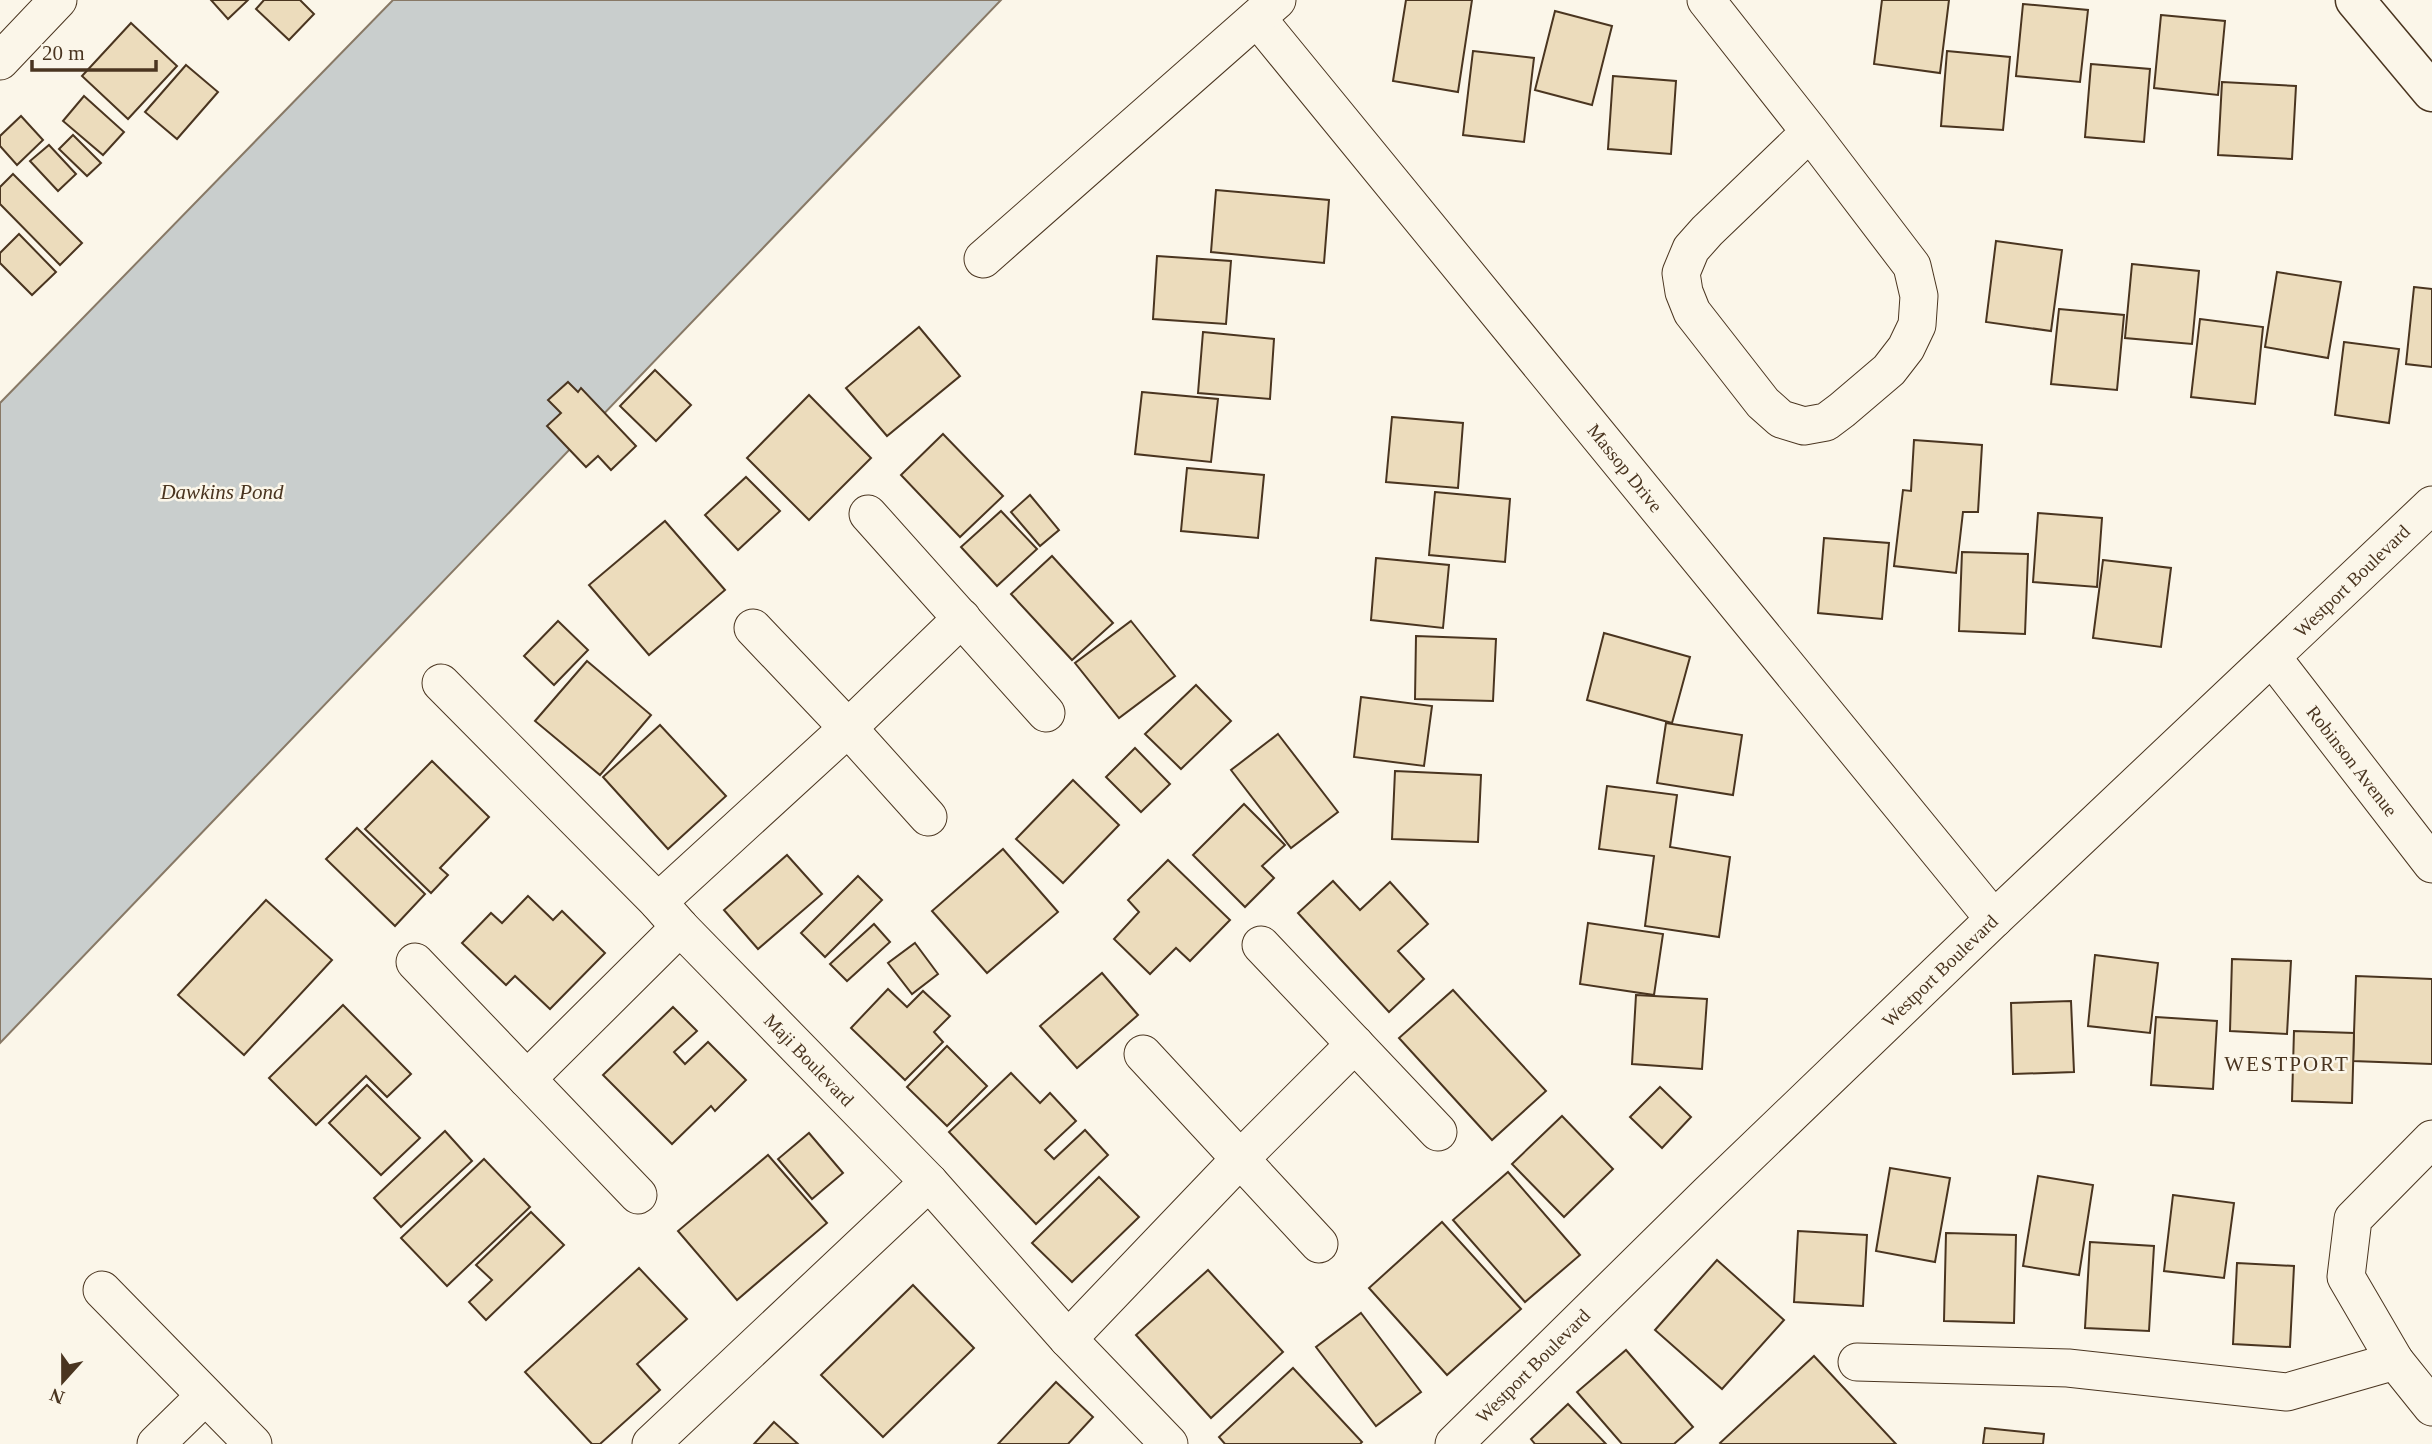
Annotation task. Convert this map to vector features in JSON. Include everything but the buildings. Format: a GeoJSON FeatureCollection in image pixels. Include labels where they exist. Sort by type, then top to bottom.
{"type":"FeatureCollection","features":[{"type":"Feature","properties":{"kind":"main road"},"geometry":{"type":"LineString","coordinates":[[2355,0],[2432,92]]}},
{"type":"Feature","properties":{"kind":"street"},"geometry":{"type":"LineString","coordinates":[[0,61],[58,0]]}},
{"type":"Feature","properties":{"kind":"street"},"geometry":{"type":"LineString","coordinates":[[1706,0],[1810,132],[1912,266],[1919,296],[1917,325],[1906,348],[1889,370],[1826,422],[1804,426],[1781,419],[1755,393],[1692,312],[1684,292],[1681,274],[1691,249],[1707,231],[1810,132]]}},
{"type":"Feature","properties":{"kind":"street"},"geometry":{"type":"LineString","coordinates":[[983,259],[1267,9]]}},
{"type":"Feature","properties":{"kind":"street","name":"Massop Drive"},"geometry":{"type":"LineString","coordinates":[[1267,9],[1994,919]]}},
{"type":"Feature","properties":{"kind":"street","name":"Westport Boulevard"},"geometry":{"type":"LineString","coordinates":[[1454,1444],[1708,1194],[1994,919],[2432,505]]}},
{"type":"Feature","properties":{"kind":"street"},"geometry":{"type":"LineString","coordinates":[[868,514],[1046,713]]}},
{"type":"Feature","properties":{"kind":"street"},"geometry":{"type":"LineString","coordinates":[[527,1079],[669,915],[848,728],[962,618]]}},
{"type":"Feature","properties":{"kind":"street"},"geometry":{"type":"LineString","coordinates":[[753,628],[928,817]]}},
{"type":"Feature","properties":{"kind":"street","name":"Robinson Avenue"},"geometry":{"type":"LineString","coordinates":[[2272,657],[2432,864]]}},
{"type":"Feature","properties":{"kind":"street","name":"Maji Boulevard"},"geometry":{"type":"LineString","coordinates":[[441,683],[929,1182],[1068,1339],[1169,1444]]}},
{"type":"Feature","properties":{"kind":"street"},"geometry":{"type":"LineString","coordinates":[[1261,945],[1438,1132]]}},
{"type":"Feature","properties":{"kind":"street"},"geometry":{"type":"LineString","coordinates":[[415,962],[638,1195]]}},
{"type":"Feature","properties":{"kind":"street"},"geometry":{"type":"LineString","coordinates":[[1068,1339],[1240,1159],[1355,1044]]}},
{"type":"Feature","properties":{"kind":"street"},"geometry":{"type":"LineString","coordinates":[[1143,1055],[1319,1244]]}},
{"type":"Feature","properties":{"kind":"street"},"geometry":{"type":"LineString","coordinates":[[2432,1139],[2353,1219],[2346,1276],[2395,1361],[2432,1407]]}},
{"type":"Feature","properties":{"kind":"street"},"geometry":{"type":"LineString","coordinates":[[651,1444],[929,1182]]}},
{"type":"Feature","properties":{"kind":"street"},"geometry":{"type":"LineString","coordinates":[[102,1290],[253,1444]]}},
{"type":"Feature","properties":{"kind":"street"},"geometry":{"type":"LineString","coordinates":[[1857,1362],[2068,1368],[2287,1392],[2395,1361]]}},
{"type":"Feature","properties":{"kind":"street"},"geometry":{"type":"LineString","coordinates":[[156,1444],[205,1396]]}},
{"type":"Feature","properties":{"kind":"water","name":"Dawkins Pond"},"geometry":{"type":"Polygon","coordinates":[[[393,0],[1001,0],[0,1043],[0,403],[393,0]]]}},
{"type":"Feature","properties":{"kind":"district","name":"WESTPORT"},"geometry":{"type":"Point","coordinates":[2287,1064]}}]}
